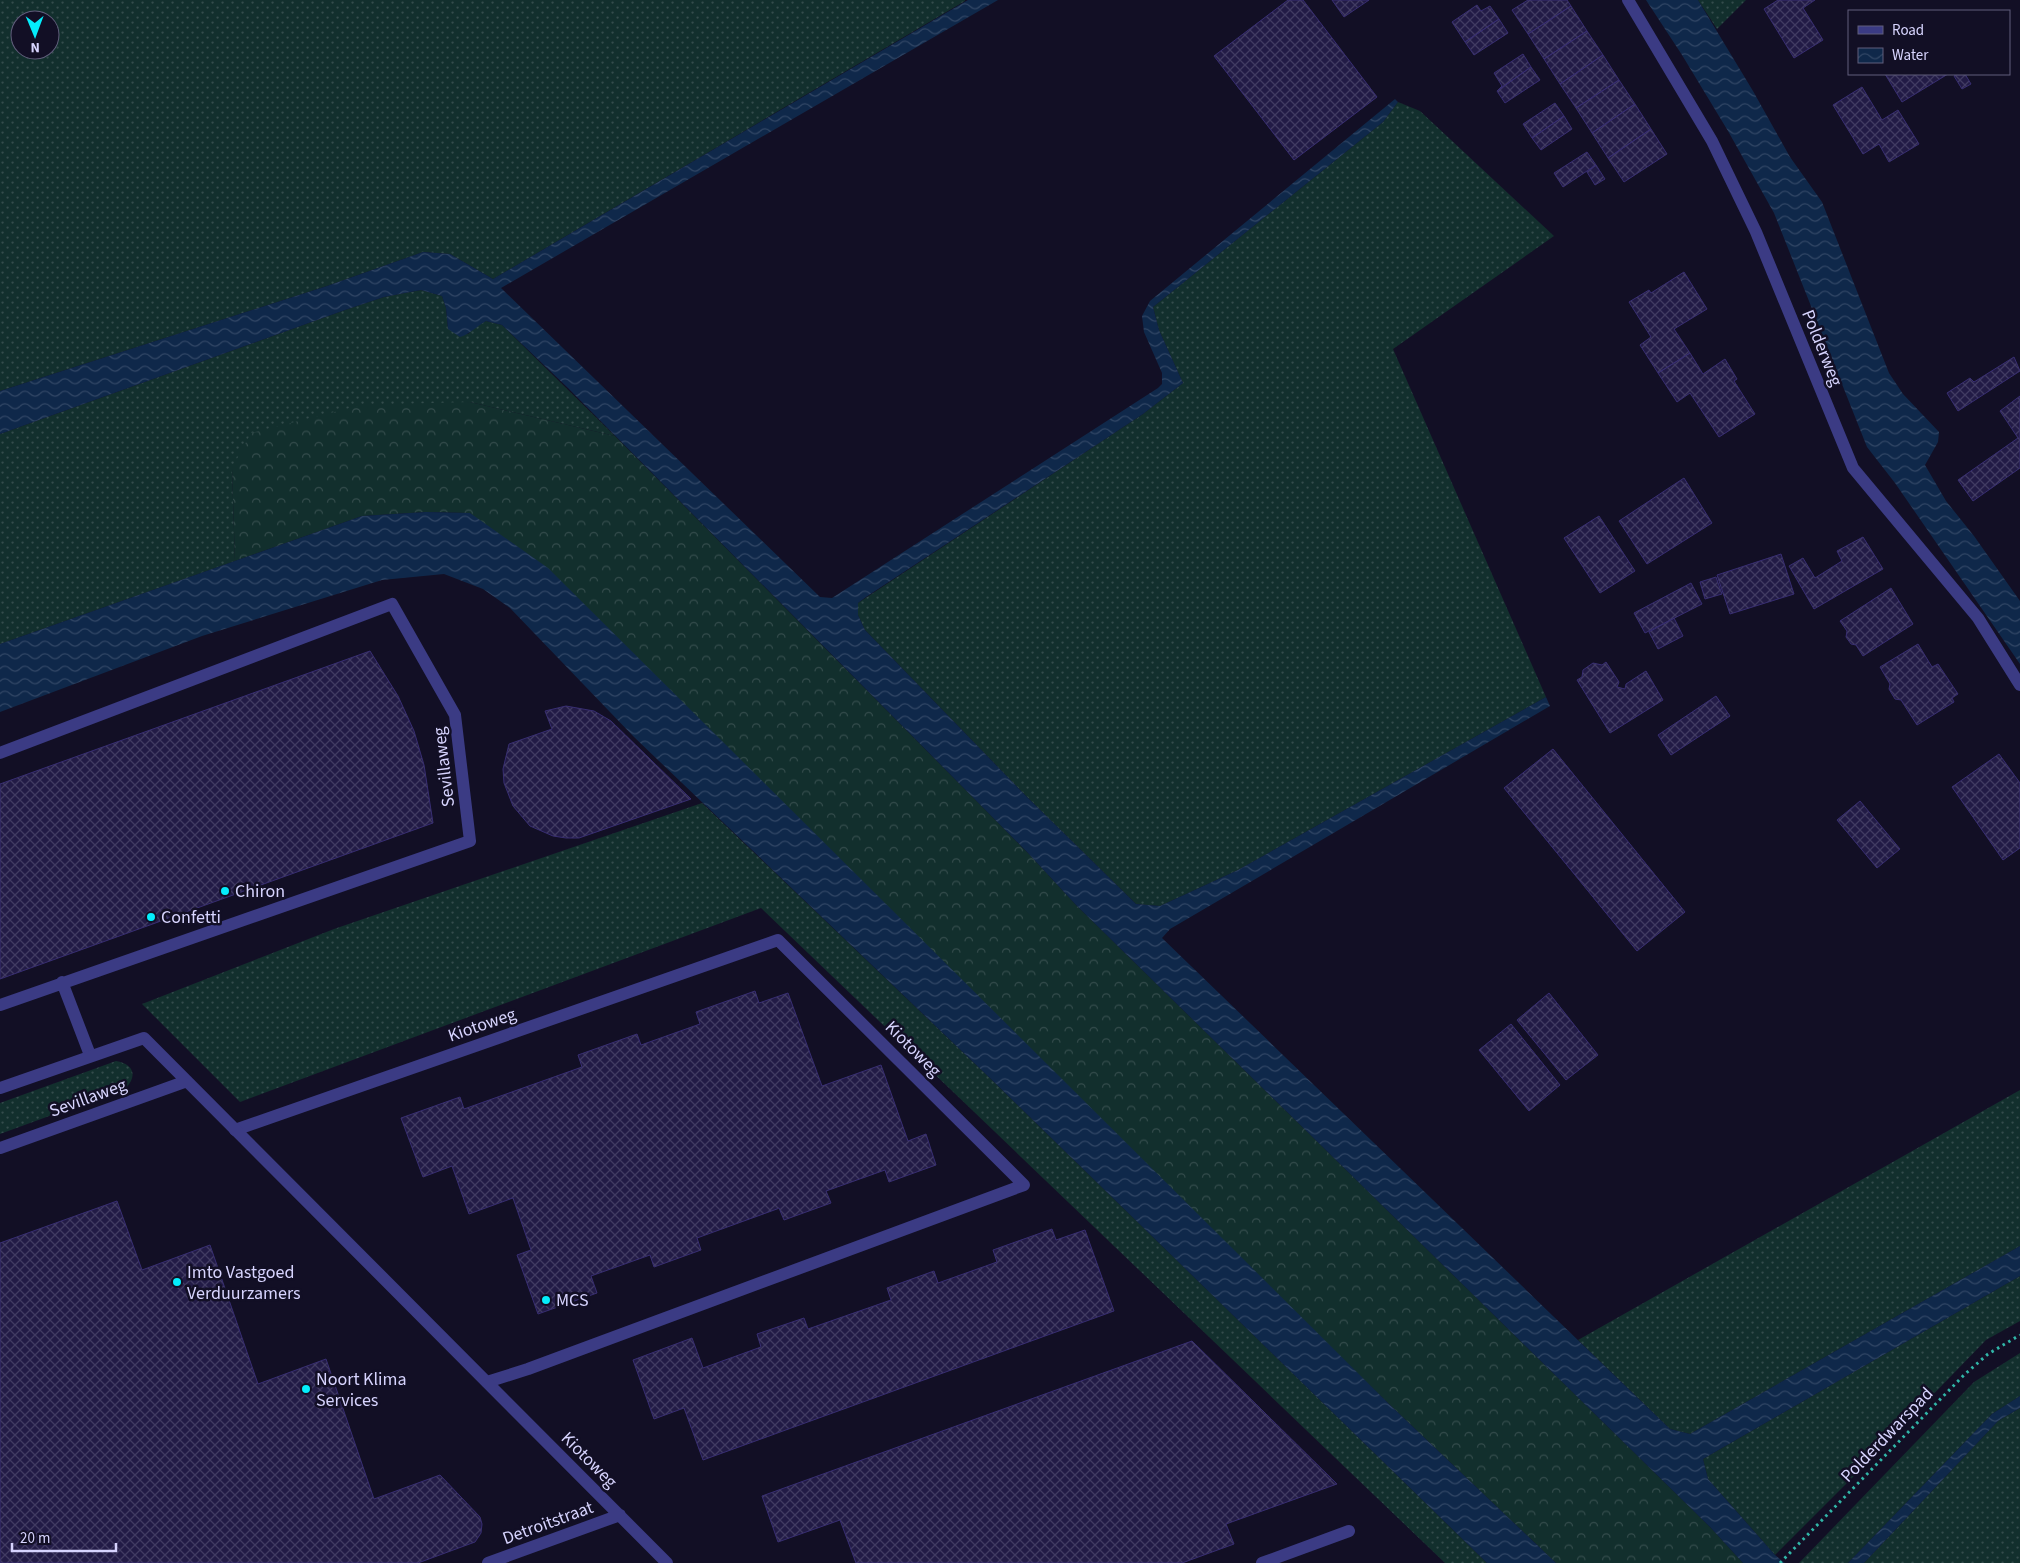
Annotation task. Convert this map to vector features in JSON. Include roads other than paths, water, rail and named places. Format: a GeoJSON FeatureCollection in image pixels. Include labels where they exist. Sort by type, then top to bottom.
{"type":"FeatureCollection","features":[{"type":"Feature","properties":{"kind":"street","name":"Polderweg"},"geometry":{"type":"LineString","coordinates":[[1628,0],[1712,141],[1736,190],[1756,232],[1852,468],[1978,618],[2020,685]]}},
{"type":"Feature","properties":{"kind":"street","name":"Sevillaweg"},"geometry":{"type":"LineString","coordinates":[[0,753],[392,604],[455,715],[470,841],[0,1004]]}},
{"type":"Feature","properties":{"kind":"street","name":"Kiotoweg"},"geometry":{"type":"LineString","coordinates":[[235,1130],[778,940],[1024,1185],[537,1366],[487,1382]]}},
{"type":"Feature","properties":{"kind":"street"},"geometry":{"type":"LineString","coordinates":[[0,1088],[90,1056],[62,982]]}},
{"type":"Feature","properties":{"kind":"street","name":"Kiotoweg"},"geometry":{"type":"LineString","coordinates":[[90,1056],[144,1038],[667,1563]]}},
{"type":"Feature","properties":{"kind":"street","name":"Sevillaweg"},"geometry":{"type":"LineString","coordinates":[[0,1148],[188,1081]]}},
{"type":"Feature","properties":{"kind":"street","name":"Detroitstraat"},"geometry":{"type":"LineString","coordinates":[[488,1563],[620,1516]]}},
{"type":"Feature","properties":{"kind":"street"},"geometry":{"type":"LineString","coordinates":[[1262,1563],[1349,1531]]}},
{"type":"Feature","properties":{"kind":"water"},"geometry":{"type":"Polygon","coordinates":[[[968,0],[998,0],[501,288],[820,597],[832,598],[1158,388],[1162,384],[1162,373],[1144,332],[1142,316],[1150,301],[1395,99],[1398,102],[1383,122],[1153,307],[1159,330],[1183,383],[1143,414],[866,597],[858,603],[858,615],[865,630],[1026,796],[1136,904],[1160,906],[1238,870],[1546,697],[1550,706],[1170,929],[1162,938],[1670,1429],[1690,1434],[2020,1246],[2020,1276],[1703,1459],[1708,1479],[1775,1555],[1785,1563],[1743,1563],[1710,1527],[1076,905],[1028,853],[568,388],[502,325],[486,321],[460,337],[448,329],[446,308],[442,296],[421,290],[384,297],[0,434],[0,391],[327,286],[423,252],[450,254],[493,279],[968,0]]]}},
{"type":"Feature","properties":{"kind":"water"},"geometry":{"type":"Polygon","coordinates":[[[1646,0],[1698,0],[1790,157],[1822,202],[1889,373],[1903,394],[1939,432],[1938,442],[1925,465],[1946,501],[1974,536],[2020,601],[2020,664],[1895,483],[1867,447],[1774,213],[1728,131],[1646,0]]]}},
{"type":"Feature","properties":{"kind":"water"},"geometry":{"type":"Polygon","coordinates":[[[426,512],[470,513],[548,568],[1390,1405],[1556,1563],[1487,1563],[994,1082],[634,737],[510,608],[483,589],[444,574],[382,580],[202,636],[0,712],[0,644],[362,516],[426,512]]]}},
{"type":"Feature","properties":{"kind":"water"},"geometry":{"type":"Polygon","coordinates":[[[2020,1396],[2020,1408],[1998,1421],[1864,1563],[1848,1563],[1992,1414],[2020,1396]]]}},
{"type":"Feature","properties":{"kind":"place","name":"Chiron"},"geometry":{"type":"Point","coordinates":[225,891]}},
{"type":"Feature","properties":{"kind":"place","name":"Confetti"},"geometry":{"type":"Point","coordinates":[151,917]}},
{"type":"Feature","properties":{"kind":"place","name":"Imto Vastgoed Verduurzamers"},"geometry":{"type":"Point","coordinates":[177,1282]}},
{"type":"Feature","properties":{"kind":"place","name":"MCS"},"geometry":{"type":"Point","coordinates":[546,1300]}},
{"type":"Feature","properties":{"kind":"place","name":"Noort Klima Services"},"geometry":{"type":"Point","coordinates":[306,1389]}}]}
